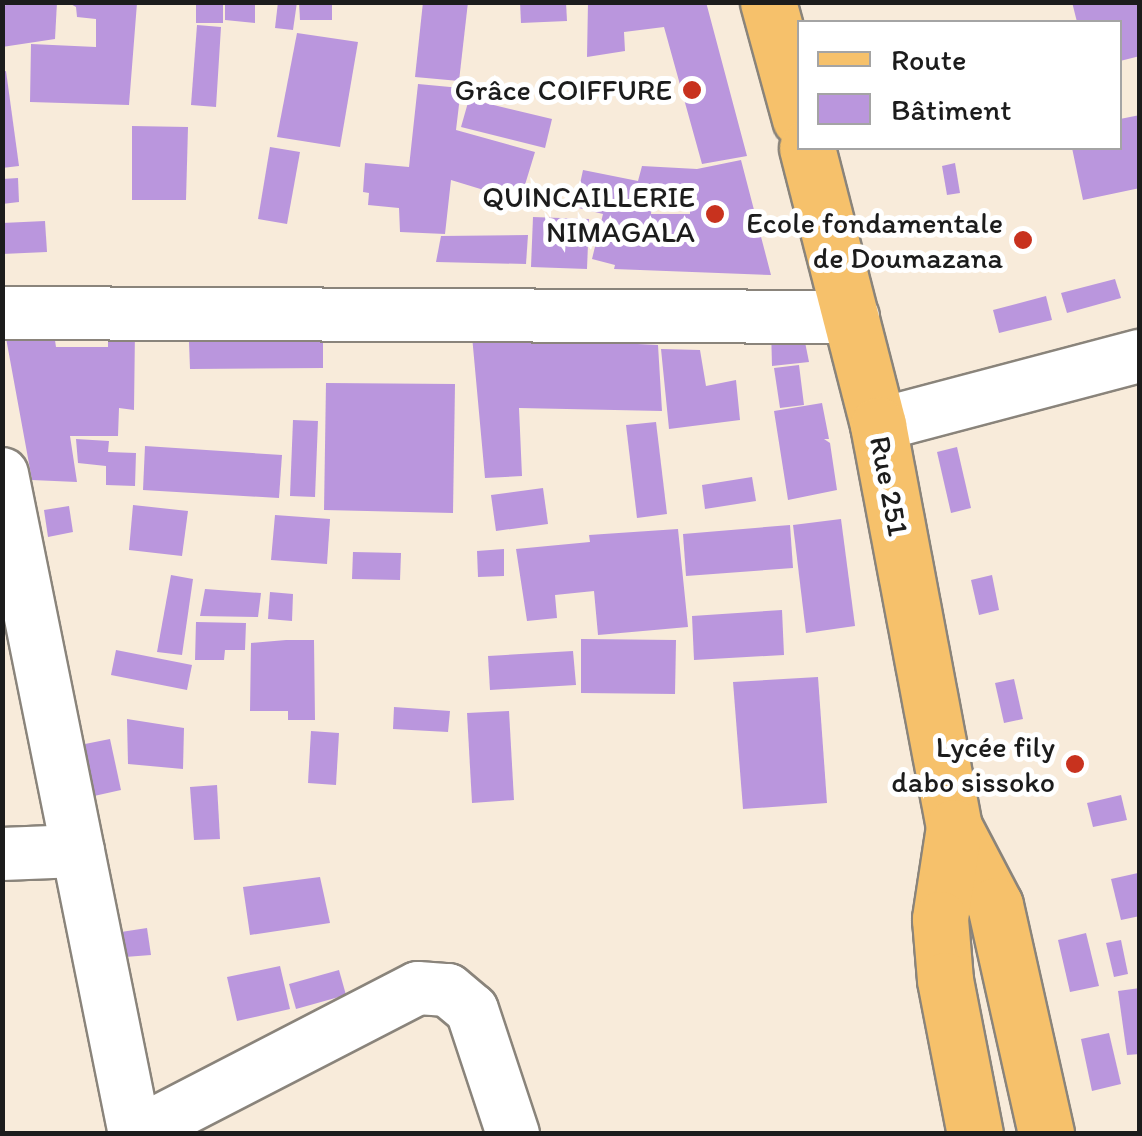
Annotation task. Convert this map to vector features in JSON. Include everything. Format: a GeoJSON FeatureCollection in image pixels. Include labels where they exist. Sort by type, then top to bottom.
{"type":"FeatureCollection","features":[{"type":"Feature","properties":{"kind":"main road"},"geometry":{"type":"LineString","coordinates":[[768,2],[797,108]]}},
{"type":"Feature","properties":{"kind":"main road","name":"Rue 251"},"geometry":{"type":"LineString","coordinates":[[808,150],[878,426],[954,828],[995,905],[1046,1134]]}},
{"type":"Feature","properties":{"kind":"main road","name":"Rue 251"},"geometry":{"type":"LineString","coordinates":[[954,828],[940,919],[945,980],[975,1134]]}},
{"type":"Feature","properties":{"kind":"street"},"geometry":{"type":"LineString","coordinates":[[2,313],[853,317]]}},
{"type":"Feature","properties":{"kind":"street"},"geometry":{"type":"LineString","coordinates":[[878,426],[1140,356]]}},
{"type":"Feature","properties":{"kind":"street"},"geometry":{"type":"LineString","coordinates":[[2,474],[136,1134],[418,988],[448,990],[472,1010],[513,1134]]}},
{"type":"Feature","properties":{"kind":"street"},"geometry":{"type":"LineString","coordinates":[[2,854],[78,852]]}},
{"type":"Feature","properties":{"kind":"building"},"geometry":{"type":"Polygon","coordinates":[[[12,2],[57,2],[55,39],[2,47],[2,7],[12,2]]]}},
{"type":"Feature","properties":{"kind":"building"},"geometry":{"type":"Polygon","coordinates":[[[196,2],[223,2],[223,23],[196,23],[196,2]]]}},
{"type":"Feature","properties":{"kind":"building"},"geometry":{"type":"Polygon","coordinates":[[[225,2],[255,2],[255,23],[225,20],[225,2]]]}},
{"type":"Feature","properties":{"kind":"building"},"geometry":{"type":"Polygon","coordinates":[[[278,2],[297,2],[293,30],[275,28],[278,2]]]}},
{"type":"Feature","properties":{"kind":"building"},"geometry":{"type":"Polygon","coordinates":[[[299,2],[332,2],[332,20],[300,20],[299,2]]]}},
{"type":"Feature","properties":{"kind":"building"},"geometry":{"type":"Polygon","coordinates":[[[423,2],[468,2],[459,81],[415,77],[423,2]]]}},
{"type":"Feature","properties":{"kind":"building"},"geometry":{"type":"Polygon","coordinates":[[[520,2],[566,2],[567,21],[521,23],[520,2]]]}},
{"type":"Feature","properties":{"kind":"building"},"geometry":{"type":"Polygon","coordinates":[[[588,2],[706,2],[747,156],[702,164],[664,27],[624,32],[625,51],[587,57],[588,2]]]}},
{"type":"Feature","properties":{"kind":"building"},"geometry":{"type":"Polygon","coordinates":[[[1072,2],[1140,2],[1140,56],[1122,60],[1122,20],[1076,20],[1072,2]]]}},
{"type":"Feature","properties":{"kind":"building"},"geometry":{"type":"Polygon","coordinates":[[[69,3],[137,3],[129,105],[30,102],[31,44],[96,47],[96,19],[77,17],[76,7],[69,3]]]}},
{"type":"Feature","properties":{"kind":"building"},"geometry":{"type":"Polygon","coordinates":[[[197,25],[221,27],[216,107],[191,105],[197,25]]]}},
{"type":"Feature","properties":{"kind":"building"},"geometry":{"type":"Polygon","coordinates":[[[297,33],[358,42],[340,147],[277,137],[297,33]]]}},
{"type":"Feature","properties":{"kind":"building"},"geometry":{"type":"Polygon","coordinates":[[[6,71],[19,166],[2,168],[2,72],[6,71]]]}},
{"type":"Feature","properties":{"kind":"building"},"geometry":{"type":"Polygon","coordinates":[[[418,84],[461,88],[456,130],[535,152],[520,201],[451,180],[445,234],[400,232],[399,208],[368,205],[369,193],[363,192],[365,163],[409,167],[418,84]]]}},
{"type":"Feature","properties":{"kind":"building"},"geometry":{"type":"Polygon","coordinates":[[[469,99],[552,119],[545,148],[461,127],[469,99]]]}},
{"type":"Feature","properties":{"kind":"building"},"geometry":{"type":"Polygon","coordinates":[[[1140,115],[1140,188],[1083,200],[1072,150],[1122,150],[1122,119],[1140,115]]]}},
{"type":"Feature","properties":{"kind":"building"},"geometry":{"type":"Polygon","coordinates":[[[132,126],[188,127],[186,200],[132,200],[132,126]]]}},
{"type":"Feature","properties":{"kind":"building"},"geometry":{"type":"Polygon","coordinates":[[[270,147],[300,152],[287,224],[258,219],[270,147]]]}},
{"type":"Feature","properties":{"kind":"building"},"geometry":{"type":"Polygon","coordinates":[[[741,160],[771,275],[614,269],[615,265],[592,259],[603,214],[575,207],[583,170],[638,181],[642,166],[697,169],[741,160]],[[652,203],[651,214],[690,214],[690,204],[652,203]]]}},
{"type":"Feature","properties":{"kind":"building"},"geometry":{"type":"Polygon","coordinates":[[[955,163],[960,193],[947,195],[942,166],[955,163]]]}},
{"type":"Feature","properties":{"kind":"building"},"geometry":{"type":"Polygon","coordinates":[[[18,178],[19,202],[2,204],[2,179],[18,178]]]}},
{"type":"Feature","properties":{"kind":"building"},"geometry":{"type":"Polygon","coordinates":[[[533,217],[589,219],[587,269],[531,267],[533,217]]]}},
{"type":"Feature","properties":{"kind":"building"},"geometry":{"type":"Polygon","coordinates":[[[45,221],[47,252],[2,254],[2,223],[45,221]]]}},
{"type":"Feature","properties":{"kind":"building"},"geometry":{"type":"Polygon","coordinates":[[[528,235],[526,264],[436,262],[441,236],[528,235]]]}},
{"type":"Feature","properties":{"kind":"building"},"geometry":{"type":"Polygon","coordinates":[[[1115,279],[1121,298],[1067,313],[1061,293],[1115,279]]]}},
{"type":"Feature","properties":{"kind":"building"},"geometry":{"type":"Polygon","coordinates":[[[1046,296],[1052,320],[999,333],[993,310],[1046,296]]]}},
{"type":"Feature","properties":{"kind":"building"},"geometry":{"type":"Polygon","coordinates":[[[4,327],[53,327],[56,347],[108,347],[108,329],[135,330],[134,410],[119,408],[118,436],[70,436],[77,482],[32,480],[4,327]]]}},
{"type":"Feature","properties":{"kind":"building"},"geometry":{"type":"Polygon","coordinates":[[[771,328],[805,342],[809,362],[772,366],[771,328]]]}},
{"type":"Feature","properties":{"kind":"building"},"geometry":{"type":"Polygon","coordinates":[[[472,336],[658,345],[662,411],[519,408],[522,476],[485,478],[472,336]]]}},
{"type":"Feature","properties":{"kind":"building"},"geometry":{"type":"Polygon","coordinates":[[[323,340],[323,368],[190,369],[189,342],[323,340]]]}},
{"type":"Feature","properties":{"kind":"building"},"geometry":{"type":"Polygon","coordinates":[[[661,349],[700,350],[706,386],[736,380],[740,420],[669,429],[661,349]]]}},
{"type":"Feature","properties":{"kind":"building"},"geometry":{"type":"Polygon","coordinates":[[[799,365],[804,405],[780,408],[774,368],[799,365]]]}},
{"type":"Feature","properties":{"kind":"building"},"geometry":{"type":"Polygon","coordinates":[[[326,383],[455,384],[453,513],[324,510],[326,383]]]}},
{"type":"Feature","properties":{"kind":"building"},"geometry":{"type":"Polygon","coordinates":[[[822,403],[829,439],[824,439],[830,443],[837,490],[788,500],[774,411],[822,403]]]}},
{"type":"Feature","properties":{"kind":"building"},"geometry":{"type":"Polygon","coordinates":[[[293,420],[318,421],[315,497],[290,496],[293,420]]]}},
{"type":"Feature","properties":{"kind":"building"},"geometry":{"type":"Polygon","coordinates":[[[656,422],[667,514],[637,518],[626,425],[656,422]]]}},
{"type":"Feature","properties":{"kind":"building"},"geometry":{"type":"Polygon","coordinates":[[[76,439],[109,441],[108,452],[136,453],[135,486],[106,485],[106,466],[78,463],[76,439]]]}},
{"type":"Feature","properties":{"kind":"building"},"geometry":{"type":"Polygon","coordinates":[[[145,446],[282,455],[279,498],[143,490],[145,446]]]}},
{"type":"Feature","properties":{"kind":"building"},"geometry":{"type":"Polygon","coordinates":[[[957,447],[971,508],[951,513],[937,452],[957,447]]]}},
{"type":"Feature","properties":{"kind":"building"},"geometry":{"type":"Polygon","coordinates":[[[752,477],[756,501],[705,509],[702,485],[752,477]]]}},
{"type":"Feature","properties":{"kind":"building"},"geometry":{"type":"Polygon","coordinates":[[[543,488],[548,524],[496,531],[491,495],[543,488]]]}},
{"type":"Feature","properties":{"kind":"building"},"geometry":{"type":"Polygon","coordinates":[[[133,505],[188,511],[182,556],[129,550],[133,505]]]}},
{"type":"Feature","properties":{"kind":"building"},"geometry":{"type":"Polygon","coordinates":[[[69,506],[73,532],[48,537],[44,510],[69,506]]]}},
{"type":"Feature","properties":{"kind":"building"},"geometry":{"type":"Polygon","coordinates":[[[275,515],[330,519],[327,564],[271,560],[275,515]]]}},
{"type":"Feature","properties":{"kind":"building"},"geometry":{"type":"Polygon","coordinates":[[[841,519],[855,626],[806,633],[793,525],[841,519]]]}},
{"type":"Feature","properties":{"kind":"building"},"geometry":{"type":"Polygon","coordinates":[[[790,525],[793,568],[686,576],[683,534],[790,525]]]}},
{"type":"Feature","properties":{"kind":"building"},"geometry":{"type":"Polygon","coordinates":[[[678,529],[688,627],[598,635],[594,591],[555,595],[557,618],[527,621],[516,549],[590,542],[589,535],[678,529]]]}},
{"type":"Feature","properties":{"kind":"building"},"geometry":{"type":"Polygon","coordinates":[[[504,549],[504,576],[478,577],[477,551],[504,549]]]}},
{"type":"Feature","properties":{"kind":"building"},"geometry":{"type":"Polygon","coordinates":[[[353,552],[401,553],[400,580],[352,579],[353,552]]]}},
{"type":"Feature","properties":{"kind":"building"},"geometry":{"type":"Polygon","coordinates":[[[171,575],[193,579],[182,655],[157,652],[171,575]]]}},
{"type":"Feature","properties":{"kind":"building"},"geometry":{"type":"Polygon","coordinates":[[[992,575],[999,610],[979,615],[971,580],[992,575]]]}},
{"type":"Feature","properties":{"kind":"building"},"geometry":{"type":"Polygon","coordinates":[[[205,589],[261,593],[258,617],[200,616],[205,589]]]}},
{"type":"Feature","properties":{"kind":"building"},"geometry":{"type":"Polygon","coordinates":[[[270,592],[293,594],[292,621],[268,619],[270,592]]]}},
{"type":"Feature","properties":{"kind":"building"},"geometry":{"type":"Polygon","coordinates":[[[782,610],[784,655],[694,660],[692,616],[782,610]]]}},
{"type":"Feature","properties":{"kind":"building"},"geometry":{"type":"Polygon","coordinates":[[[196,622],[246,623],[245,650],[225,650],[224,660],[195,660],[196,622]]]}},
{"type":"Feature","properties":{"kind":"building"},"geometry":{"type":"Polygon","coordinates":[[[581,639],[676,640],[675,694],[581,693],[581,639]]]}},
{"type":"Feature","properties":{"kind":"building"},"geometry":{"type":"Polygon","coordinates":[[[314,640],[315,720],[288,720],[288,711],[250,711],[251,643],[314,640]]]}},
{"type":"Feature","properties":{"kind":"building"},"geometry":{"type":"Polygon","coordinates":[[[116,650],[192,665],[187,690],[111,675],[116,650]]]}},
{"type":"Feature","properties":{"kind":"building"},"geometry":{"type":"Polygon","coordinates":[[[573,651],[576,685],[490,690],[488,656],[573,651]]]}},
{"type":"Feature","properties":{"kind":"building"},"geometry":{"type":"Polygon","coordinates":[[[818,677],[827,803],[743,809],[733,682],[818,677]]]}},
{"type":"Feature","properties":{"kind":"building"},"geometry":{"type":"Polygon","coordinates":[[[1014,679],[1023,719],[1004,723],[995,683],[1014,679]]]}},
{"type":"Feature","properties":{"kind":"building"},"geometry":{"type":"Polygon","coordinates":[[[394,707],[450,711],[448,732],[393,729],[394,707]]]}},
{"type":"Feature","properties":{"kind":"building"},"geometry":{"type":"Polygon","coordinates":[[[509,711],[514,800],[472,803],[467,713],[509,711]]]}},
{"type":"Feature","properties":{"kind":"building"},"geometry":{"type":"Polygon","coordinates":[[[127,719],[184,728],[183,769],[128,764],[127,719]]]}},
{"type":"Feature","properties":{"kind":"building"},"geometry":{"type":"Polygon","coordinates":[[[311,731],[339,733],[336,785],[308,783],[311,731]]]}},
{"type":"Feature","properties":{"kind":"building"},"geometry":{"type":"Polygon","coordinates":[[[110,739],[121,790],[94,796],[85,744],[110,739]]]}},
{"type":"Feature","properties":{"kind":"building"},"geometry":{"type":"Polygon","coordinates":[[[217,785],[220,839],[194,840],[190,787],[217,785]]]}},
{"type":"Feature","properties":{"kind":"building"},"geometry":{"type":"Polygon","coordinates":[[[1121,795],[1127,820],[1093,827],[1087,803],[1121,795]]]}},
{"type":"Feature","properties":{"kind":"building"},"geometry":{"type":"Polygon","coordinates":[[[1138,873],[1140,916],[1121,920],[1111,879],[1138,873]]]}},
{"type":"Feature","properties":{"kind":"building"},"geometry":{"type":"Polygon","coordinates":[[[320,877],[330,923],[250,935],[243,887],[320,877]]]}},
{"type":"Feature","properties":{"kind":"building"},"geometry":{"type":"Polygon","coordinates":[[[147,928],[151,955],[125,957],[121,932],[147,928]]]}},
{"type":"Feature","properties":{"kind":"building"},"geometry":{"type":"Polygon","coordinates":[[[1086,933],[1099,986],[1070,992],[1058,940],[1086,933]]]}},
{"type":"Feature","properties":{"kind":"building"},"geometry":{"type":"Polygon","coordinates":[[[1121,940],[1128,974],[1114,977],[1106,943],[1121,940]]]}},
{"type":"Feature","properties":{"kind":"building"},"geometry":{"type":"Polygon","coordinates":[[[280,966],[290,1009],[237,1021],[227,977],[280,966]]]}},
{"type":"Feature","properties":{"kind":"building"},"geometry":{"type":"Polygon","coordinates":[[[339,970],[346,995],[296,1009],[289,984],[339,970]]]}},
{"type":"Feature","properties":{"kind":"building"},"geometry":{"type":"Polygon","coordinates":[[[1140,988],[1140,1054],[1127,1055],[1118,991],[1140,988]]]}},
{"type":"Feature","properties":{"kind":"building"},"geometry":{"type":"Polygon","coordinates":[[[1109,1033],[1121,1084],[1092,1091],[1081,1039],[1109,1033]]]}},
{"type":"Feature","properties":{"kind":"place","name":"Grâce COIFFURE"},"geometry":{"type":"Point","coordinates":[692,90]}},
{"type":"Feature","properties":{"kind":"place","name":"QUINCAILLERIE NIMAGALA"},"geometry":{"type":"Point","coordinates":[715,214]}},
{"type":"Feature","properties":{"kind":"place","name":"Ecole fondamentale de Doumazana"},"geometry":{"type":"Point","coordinates":[1023,240]}},
{"type":"Feature","properties":{"kind":"place","name":"Lycée fily dabo sissoko"},"geometry":{"type":"Point","coordinates":[1075,764]}}]}
